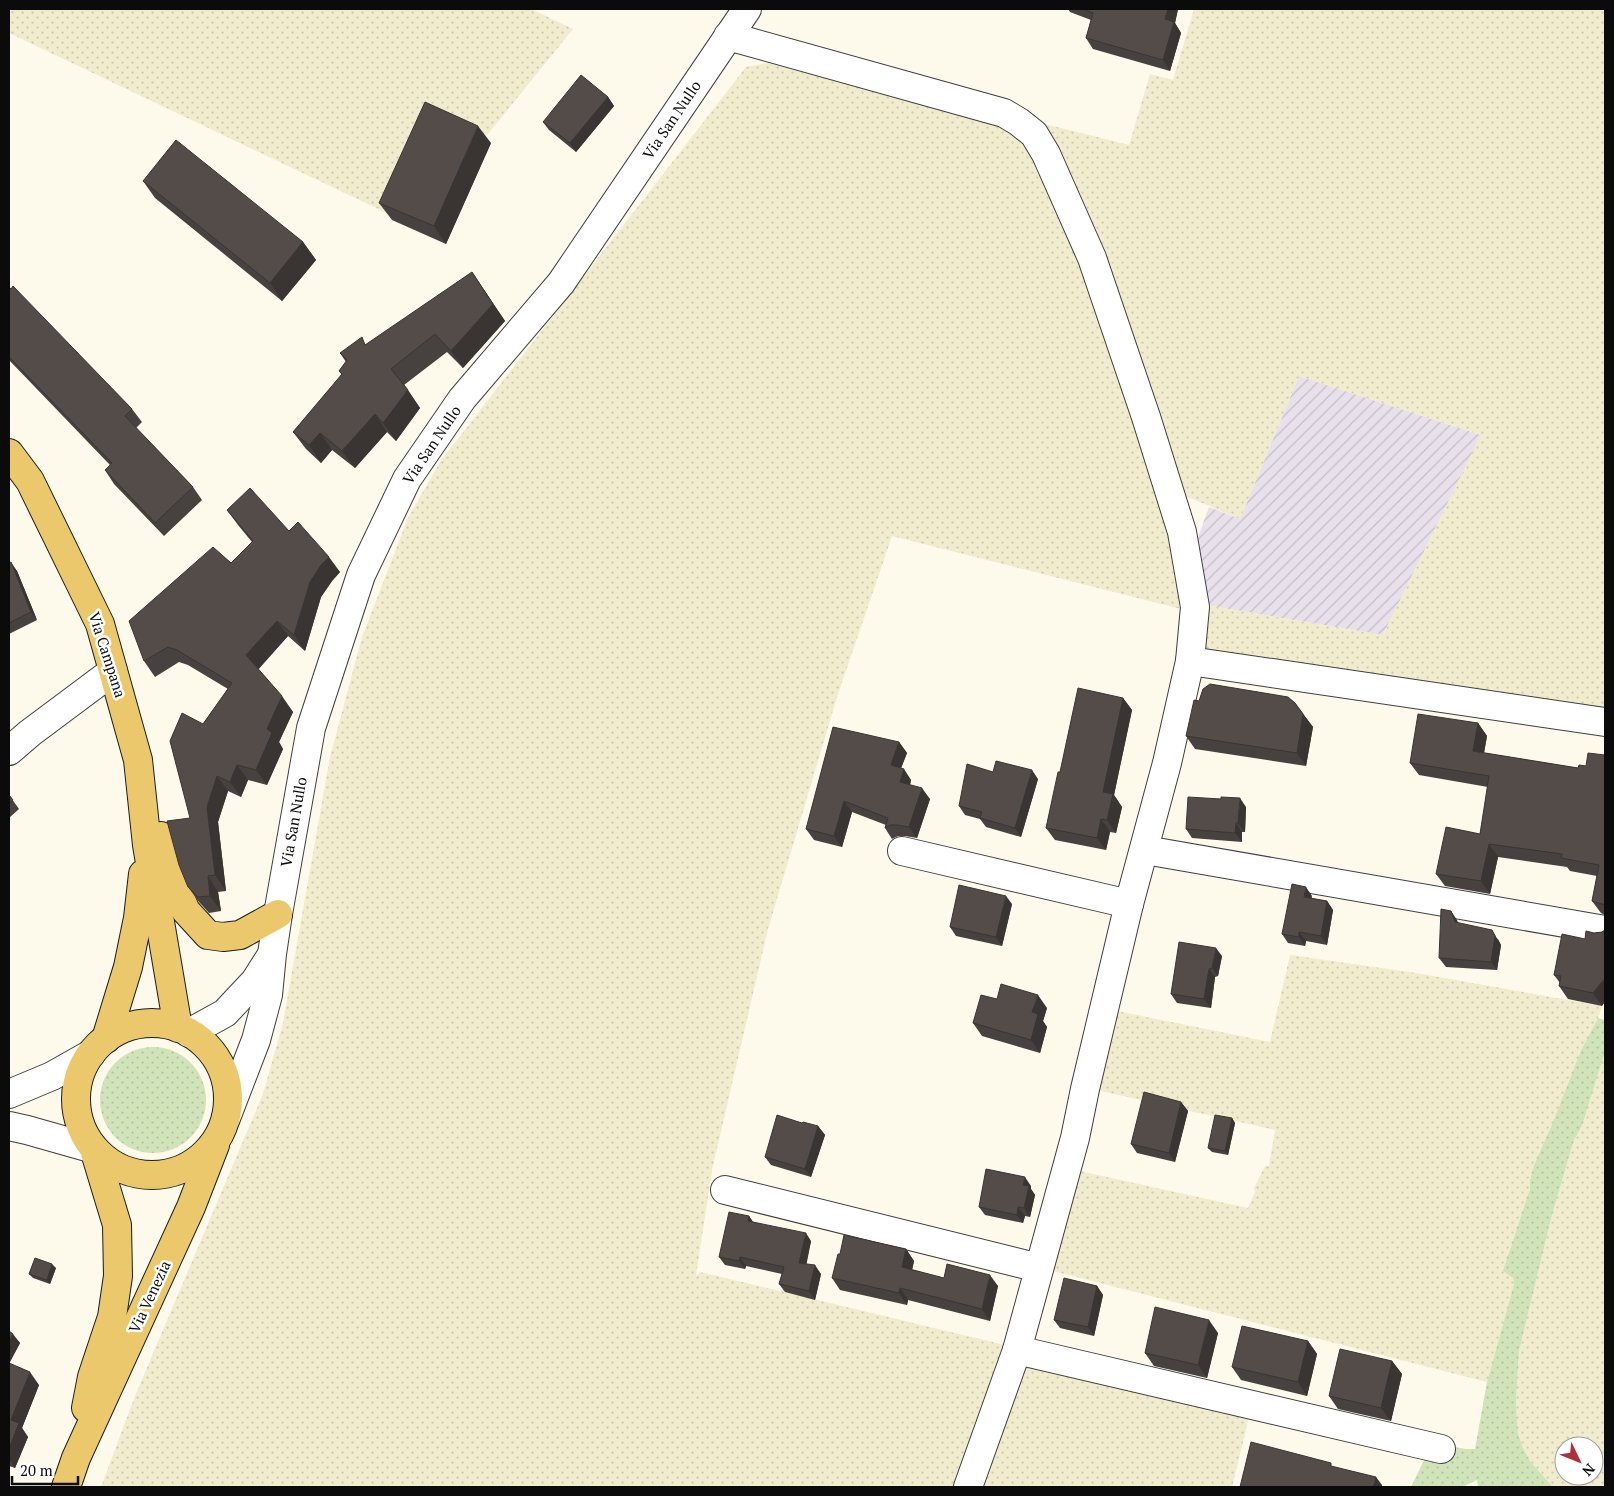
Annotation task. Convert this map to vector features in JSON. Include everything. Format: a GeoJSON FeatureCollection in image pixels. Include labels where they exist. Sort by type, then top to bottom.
{"type":"FeatureCollection","features":[{"type":"Feature","properties":{"kind":"main road","name":"Via Campana"},"geometry":{"type":"LineString","coordinates":[[9,453],[30,481],[100,624],[138,760],[147,845],[184,1030]]}},
{"type":"Feature","properties":{"kind":"main road"},"geometry":{"type":"LineString","coordinates":[[138,760],[176,886],[186,911],[208,935],[223,938],[240,935],[278,914]]}},
{"type":"Feature","properties":{"kind":"main road","name":"Via Campana"},"geometry":{"type":"LineString","coordinates":[[147,845],[138,918],[128,967],[99,1046],[80,1077],[76,1102],[81,1127],[94,1149],[110,1163],[129,1172],[157,1175],[171,1173],[190,1165],[207,1152],[223,1126]]}},
{"type":"Feature","properties":{"kind":"main road"},"geometry":{"type":"LineString","coordinates":[[99,1046],[126,1028],[147,1023],[169,1025],[184,1030],[206,1045],[218,1060],[226,1078],[228,1098],[223,1126]]}},
{"type":"Feature","properties":{"kind":"main road","name":"Via Venezia"},"geometry":{"type":"LineString","coordinates":[[66,1487],[76,1458],[191,1207],[223,1126]]}},
{"type":"Feature","properties":{"kind":"main road","name":"Via Venezia"},"geometry":{"type":"LineString","coordinates":[[76,1458],[92,1377],[112,1317],[118,1276],[117,1225],[94,1149]]}},
{"type":"Feature","properties":{"kind":"street","name":"Via San Nullo"},"geometry":{"type":"LineString","coordinates":[[223,1126],[256,1040],[268,995],[278,914],[311,728],[361,575],[407,479],[462,399],[561,283],[746,9]]}},
{"type":"Feature","properties":{"kind":"street"},"geometry":{"type":"LineString","coordinates":[[728,36],[1004,113],[1020,122],[1034,134],[1046,154],[1092,258],[1146,417],[1182,532],[1195,607],[1190,661],[1167,763],[1129,904],[1075,1138],[1017,1350],[968,1487]]}},
{"type":"Feature","properties":{"kind":"street"},"geometry":{"type":"LineString","coordinates":[[1190,661],[1605,722]]}},
{"type":"Feature","properties":{"kind":"street"},"geometry":{"type":"LineString","coordinates":[[9,751],[113,671]]}},
{"type":"Feature","properties":{"kind":"street"},"geometry":{"type":"LineString","coordinates":[[1145,850],[1605,930]]}},
{"type":"Feature","properties":{"kind":"street"},"geometry":{"type":"LineString","coordinates":[[902,851],[1129,904]]}},
{"type":"Feature","properties":{"kind":"street","name":"Via San Nullo"},"geometry":{"type":"LineString","coordinates":[[184,1030],[225,1013],[255,981],[272,954]]}},
{"type":"Feature","properties":{"kind":"street"},"geometry":{"type":"LineString","coordinates":[[9,1094],[52,1076],[99,1046]]}},
{"type":"Feature","properties":{"kind":"street"},"geometry":{"type":"LineString","coordinates":[[9,1126],[94,1149]]}},
{"type":"Feature","properties":{"kind":"street"},"geometry":{"type":"LineString","coordinates":[[725,1190],[1039,1268]]}},
{"type":"Feature","properties":{"kind":"street"},"geometry":{"type":"LineString","coordinates":[[1017,1350],[1440,1449]]}},
{"type":"Feature","properties":{"kind":"shaded area"},"geometry":{"type":"Polygon","coordinates":[[[9,9],[531,9],[573,29],[483,140],[393,216],[9,33],[9,9]]]}},
{"type":"Feature","properties":{"kind":"shaded area"},"geometry":{"type":"Polygon","coordinates":[[[1194,9],[1605,9],[1605,717],[1200,649],[1205,605],[1383,635],[1481,435],[1299,376],[1240,519],[1181,494],[1052,148],[1045,124],[1129,145],[1150,74],[1173,80],[1194,9]]]}},
{"type":"Feature","properties":{"kind":"shaded area"},"geometry":{"type":"Polygon","coordinates":[[[768,63],[1009,127],[1023,137],[1085,268],[1179,565],[1181,609],[892,536],[837,697],[768,929],[712,1170],[696,1276],[700,1272],[1005,1345],[961,1487],[101,1487],[135,1396],[263,1094],[283,1023],[330,757],[362,637],[408,518],[440,462],[746,67],[768,63]]]}},
{"type":"Feature","properties":{"kind":"shaded area"},"geometry":{"type":"Polygon","coordinates":[[[1299,376],[1481,435],[1383,635],[1205,605],[1194,548],[1209,507],[1240,519],[1299,376]]]}},
{"type":"Feature","properties":{"kind":"shaded area"},"geometry":{"type":"Polygon","coordinates":[[[1290,955],[1416,973],[1602,1006],[1598,1018],[1581,1050],[1534,1165],[1513,1278],[1514,1284],[1487,1382],[1049,1270],[1075,1170],[1248,1208],[1255,1192],[1254,1188],[1265,1166],[1269,1166],[1275,1130],[1092,1089],[1112,1010],[1270,1042],[1290,955]]]}},
{"type":"Feature","properties":{"kind":"shaded area"},"geometry":{"type":"Polygon","coordinates":[[[1605,1052],[1605,1487],[1553,1487],[1530,1461],[1518,1433],[1516,1403],[1519,1351],[1552,1215],[1574,1140],[1582,1126],[1605,1052]]]}},
{"type":"Feature","properties":{"kind":"shaded area"},"geometry":{"type":"Polygon","coordinates":[[[1024,1361],[1250,1413],[1232,1487],[977,1487],[1024,1361]]]}},
{"type":"Feature","properties":{"kind":"green space"},"geometry":{"type":"Polygon","coordinates":[[[1598,1018],[1605,1020],[1605,1052],[1582,1126],[1574,1140],[1552,1215],[1519,1351],[1516,1403],[1518,1433],[1530,1461],[1553,1487],[1478,1487],[1477,1480],[1462,1487],[1411,1487],[1427,1454],[1448,1446],[1475,1449],[1487,1382],[1514,1284],[1513,1278],[1503,1271],[1530,1189],[1534,1165],[1581,1050],[1598,1018]]]}},
{"type":"Feature","properties":{"kind":"green space"},"geometry":{"type":"Polygon","coordinates":[[[153,1047],[173,1051],[190,1063],[202,1080],[206,1100],[202,1120],[190,1137],[173,1149],[153,1153],[133,1149],[116,1137],[104,1120],[100,1100],[104,1080],[116,1063],[133,1051],[153,1047]]]}},
{"type":"Feature","properties":{"kind":"building"},"geometry":{"type":"Polygon","coordinates":[[[1083,9],[1168,9],[1165,19],[1174,22],[1163,60],[1086,38],[1093,13],[1083,9]]]}},
{"type":"Feature","properties":{"kind":"building"},"geometry":{"type":"Polygon","coordinates":[[[581,75],[608,97],[570,143],[543,122],[581,75]]]}},
{"type":"Feature","properties":{"kind":"building"},"geometry":{"type":"Polygon","coordinates":[[[425,102],[478,126],[434,226],[379,203],[425,102]]]}},
{"type":"Feature","properties":{"kind":"building"},"geometry":{"type":"Polygon","coordinates":[[[176,140],[303,242],[270,283],[143,181],[176,140]]]}},
{"type":"Feature","properties":{"kind":"building"},"geometry":{"type":"Polygon","coordinates":[[[472,272],[493,304],[451,351],[435,334],[391,369],[408,390],[383,423],[375,414],[342,451],[320,433],[309,445],[293,432],[342,374],[339,371],[347,360],[340,353],[362,337],[365,345],[472,272]]]}},
{"type":"Feature","properties":{"kind":"building"},"geometry":{"type":"Polygon","coordinates":[[[13,286],[132,409],[125,416],[193,487],[155,523],[105,470],[112,463],[9,357],[9,287],[11,289],[13,286]]]}},
{"type":"Feature","properties":{"kind":"building"},"geometry":{"type":"Polygon","coordinates":[[[250,488],[289,531],[298,522],[329,557],[321,565],[310,582],[294,635],[277,621],[246,655],[282,696],[267,729],[272,733],[256,770],[237,765],[230,782],[217,776],[207,807],[215,875],[208,876],[210,896],[198,897],[188,887],[179,865],[167,821],[190,818],[170,741],[182,713],[203,724],[232,683],[177,650],[168,647],[144,661],[129,621],[213,547],[231,563],[253,541],[227,510],[250,488]]]}},
{"type":"Feature","properties":{"kind":"building"},"geometry":{"type":"Polygon","coordinates":[[[11,562],[31,612],[9,623],[9,563],[11,562]]]}},
{"type":"Feature","properties":{"kind":"building"},"geometry":{"type":"Polygon","coordinates":[[[1210,684],[1288,697],[1303,714],[1297,753],[1186,736],[1194,700],[1199,701],[1203,689],[1210,684]]]}},
{"type":"Feature","properties":{"kind":"building"},"geometry":{"type":"Polygon","coordinates":[[[1078,688],[1123,698],[1103,792],[1113,794],[1107,820],[1101,819],[1097,838],[1046,828],[1078,688]]]}},
{"type":"Feature","properties":{"kind":"building"},"geometry":{"type":"Polygon","coordinates":[[[1418,714],[1478,723],[1473,751],[1578,768],[1579,765],[1586,766],[1588,753],[1605,755],[1605,905],[1592,901],[1599,865],[1561,858],[1562,854],[1489,844],[1481,881],[1436,874],[1446,827],[1480,834],[1489,776],[1410,763],[1418,714]]]}},
{"type":"Feature","properties":{"kind":"building"},"geometry":{"type":"Polygon","coordinates":[[[833,727],[899,742],[891,765],[904,769],[900,782],[922,788],[909,827],[890,825],[885,828],[888,818],[844,801],[834,836],[806,829],[833,727]]]}},
{"type":"Feature","properties":{"kind":"building"},"geometry":{"type":"Polygon","coordinates":[[[996,761],[1032,770],[1015,828],[980,818],[982,812],[959,806],[967,764],[993,772],[996,761]]]}},
{"type":"Feature","properties":{"kind":"building"},"geometry":{"type":"Polygon","coordinates":[[[9,795],[13,800],[9,804],[9,795]]]}},
{"type":"Feature","properties":{"kind":"building"},"geometry":{"type":"Polygon","coordinates":[[[1188,797],[1240,798],[1238,823],[1236,823],[1235,833],[1186,829],[1188,797]]]}},
{"type":"Feature","properties":{"kind":"building"},"geometry":{"type":"Polygon","coordinates":[[[1292,884],[1306,887],[1304,897],[1327,901],[1321,936],[1299,932],[1299,937],[1282,934],[1292,884]]]}},
{"type":"Feature","properties":{"kind":"building"},"geometry":{"type":"Polygon","coordinates":[[[959,885],[1006,896],[996,937],[950,927],[959,885]]]}},
{"type":"Feature","properties":{"kind":"building"},"geometry":{"type":"Polygon","coordinates":[[[1441,909],[1451,911],[1455,922],[1492,930],[1495,936],[1491,962],[1439,958],[1441,909]]]}},
{"type":"Feature","properties":{"kind":"building"},"geometry":{"type":"Polygon","coordinates":[[[1605,930],[1605,978],[1593,993],[1559,986],[1561,976],[1554,975],[1562,934],[1585,939],[1586,931],[1594,933],[1605,930]]]}},
{"type":"Feature","properties":{"kind":"building"},"geometry":{"type":"Polygon","coordinates":[[[1179,942],[1216,948],[1212,968],[1209,969],[1204,999],[1171,994],[1179,942]]]}},
{"type":"Feature","properties":{"kind":"building"},"geometry":{"type":"Polygon","coordinates":[[[1001,984],[1038,995],[1032,1012],[1038,1014],[1031,1040],[973,1023],[981,995],[997,999],[1001,984]]]}},
{"type":"Feature","properties":{"kind":"building"},"geometry":{"type":"Polygon","coordinates":[[[1144,1092],[1181,1102],[1169,1153],[1131,1144],[1144,1092]]]}},
{"type":"Feature","properties":{"kind":"building"},"geometry":{"type":"Polygon","coordinates":[[[777,1115],[818,1126],[805,1169],[765,1157],[777,1115]]]}},
{"type":"Feature","properties":{"kind":"building"},"geometry":{"type":"Polygon","coordinates":[[[1215,1115],[1232,1118],[1225,1151],[1208,1148],[1215,1115]]]}},
{"type":"Feature","properties":{"kind":"building"},"geometry":{"type":"Polygon","coordinates":[[[986,1169],[1025,1177],[1023,1185],[1029,1186],[1024,1208],[1018,1207],[1017,1215],[979,1207],[986,1169]]]}},
{"type":"Feature","properties":{"kind":"building"},"geometry":{"type":"Polygon","coordinates":[[[729,1212],[749,1216],[748,1221],[806,1233],[799,1263],[815,1265],[809,1291],[779,1284],[784,1267],[740,1257],[739,1261],[719,1257],[729,1212]]]}},
{"type":"Feature","properties":{"kind":"building"},"geometry":{"type":"Polygon","coordinates":[[[844,1235],[906,1249],[902,1267],[944,1278],[947,1264],[990,1275],[982,1309],[900,1288],[899,1293],[832,1278],[844,1235]]]}},
{"type":"Feature","properties":{"kind":"building"},"geometry":{"type":"Polygon","coordinates":[[[35,1258],[52,1264],[47,1280],[29,1274],[35,1258]]]}},
{"type":"Feature","properties":{"kind":"building"},"geometry":{"type":"Polygon","coordinates":[[[1064,1278],[1097,1286],[1088,1327],[1054,1320],[1064,1278]]]}},
{"type":"Feature","properties":{"kind":"building"},"geometry":{"type":"Polygon","coordinates":[[[1155,1307],[1209,1320],[1198,1365],[1145,1353],[1155,1307]]]}},
{"type":"Feature","properties":{"kind":"building"},"geometry":{"type":"Polygon","coordinates":[[[1242,1326],[1308,1341],[1298,1382],[1232,1367],[1242,1326]]]}},
{"type":"Feature","properties":{"kind":"building"},"geometry":{"type":"Polygon","coordinates":[[[9,1331],[13,1334],[9,1343],[9,1331]]]}},
{"type":"Feature","properties":{"kind":"building"},"geometry":{"type":"Polygon","coordinates":[[[1340,1349],[1392,1361],[1381,1408],[1329,1396],[1340,1349]]]}},
{"type":"Feature","properties":{"kind":"building"},"geometry":{"type":"Polygon","coordinates":[[[9,1363],[30,1372],[11,1420],[19,1423],[9,1449],[9,1363]]]}},
{"type":"Feature","properties":{"kind":"building"},"geometry":{"type":"Polygon","coordinates":[[[1251,1442],[1331,1463],[1331,1466],[1376,1477],[1373,1487],[1240,1487],[1251,1442]]]}}]}
